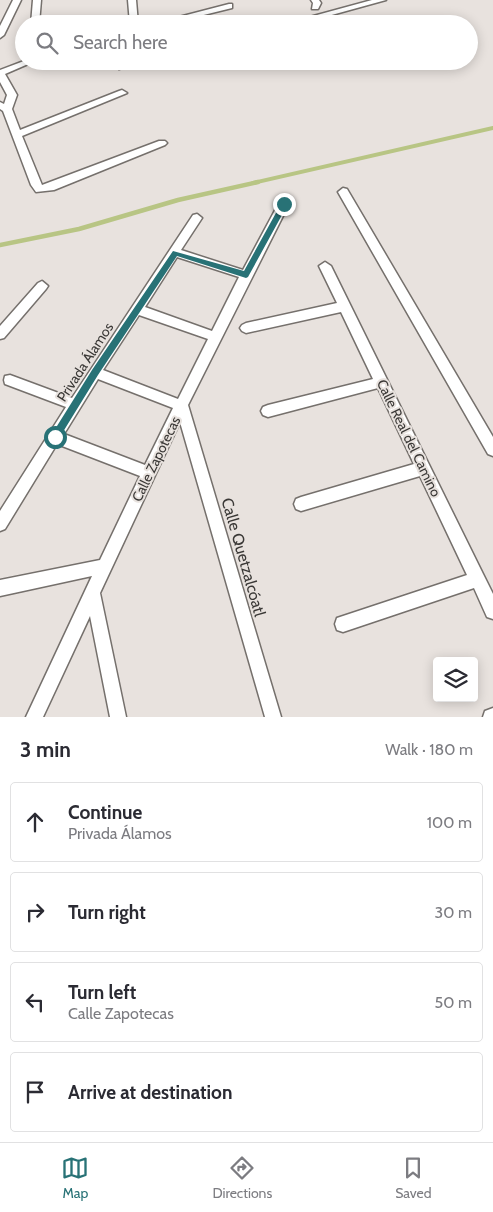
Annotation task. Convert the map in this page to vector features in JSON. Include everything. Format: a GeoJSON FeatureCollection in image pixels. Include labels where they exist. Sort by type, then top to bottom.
{"type":"FeatureCollection","features":[{"type":"Feature","properties":{"kind":"street"},"geometry":{"type":"LineString","coordinates":[[0,35],[17,0]]}},
{"type":"Feature","properties":{"kind":"street"},"geometry":{"type":"LineString","coordinates":[[36,15],[37,0]]}},
{"type":"Feature","properties":{"kind":"street"},"geometry":{"type":"LineString","coordinates":[[132,0],[133,15]]}},
{"type":"Feature","properties":{"kind":"street"},"geometry":{"type":"LineString","coordinates":[[323,15],[382,0]]}},
{"type":"Feature","properties":{"kind":"street"},"geometry":{"type":"LineString","coordinates":[[192,15],[231,5]]}},
{"type":"Feature","properties":{"kind":"street"},"geometry":{"type":"LineString","coordinates":[[15,67],[0,73],[12,95],[3,107],[18,134],[36,185],[40,189],[50,187],[162,143]]}},
{"type":"Feature","properties":{"kind":"street"},"geometry":{"type":"LineString","coordinates":[[18,134],[122,93]]}},
{"type":"Feature","properties":{"kind":"street"},"geometry":{"type":"LineString","coordinates":[[343,192],[493,450]]}},
{"type":"Feature","properties":{"kind":"street","name":"Calle Zapotecas"},"geometry":{"type":"LineString","coordinates":[[34,717],[148,473],[246,275],[284,204]]}},
{"type":"Feature","properties":{"kind":"street","name":"Privada Álamos"},"geometry":{"type":"LineString","coordinates":[[0,524],[95,372],[176,253],[197,218]]}},
{"type":"Feature","properties":{"kind":"street"},"geometry":{"type":"LineString","coordinates":[[176,253],[246,275]]}},
{"type":"Feature","properties":{"kind":"street","name":"Calle Real del Camino"},"geometry":{"type":"LineString","coordinates":[[325,266],[493,611]]}},
{"type":"Feature","properties":{"kind":"street"},"geometry":{"type":"LineString","coordinates":[[0,334],[42,286]]}},
{"type":"Feature","properties":{"kind":"street"},"geometry":{"type":"LineString","coordinates":[[246,328],[345,306]]}},
{"type":"Feature","properties":{"kind":"street"},"geometry":{"type":"LineString","coordinates":[[137,309],[216,337]]}},
{"type":"Feature","properties":{"kind":"street"},"geometry":{"type":"LineString","coordinates":[[95,372],[182,406]]}},
{"type":"Feature","properties":{"kind":"street"},"geometry":{"type":"LineString","coordinates":[[10,380],[75,405]]}},
{"type":"Feature","properties":{"kind":"street"},"geometry":{"type":"LineString","coordinates":[[268,411],[382,382]]}},
{"type":"Feature","properties":{"kind":"street","name":"Calle Quetzalcóatl"},"geometry":{"type":"LineString","coordinates":[[182,406],[273,717]]}},
{"type":"Feature","properties":{"kind":"street"},"geometry":{"type":"LineString","coordinates":[[55,437],[148,473]]}},
{"type":"Feature","properties":{"kind":"street"},"geometry":{"type":"LineString","coordinates":[[301,504],[424,468]]}},
{"type":"Feature","properties":{"kind":"street"},"geometry":{"type":"LineString","coordinates":[[0,588],[106,566]]}},
{"type":"Feature","properties":{"kind":"street"},"geometry":{"type":"LineString","coordinates":[[343,624],[478,579]]}},
{"type":"Feature","properties":{"kind":"street"},"geometry":{"type":"LineString","coordinates":[[93,594],[118,717]]}},
{"type":"Feature","properties":{"kind":"waterway"},"geometry":{"type":"LineString","coordinates":[[253,183],[493,128]]}},
{"type":"Feature","properties":{"kind":"waterway"},"geometry":{"type":"LineString","coordinates":[[0,245],[79,229],[178,200],[258,182]]}},
{"type":"Feature","properties":{"kind":"route"},"geometry":{"type":"LineString","coordinates":[[55,437],[95,372],[176,253],[246,275],[284,204]]}}]}
